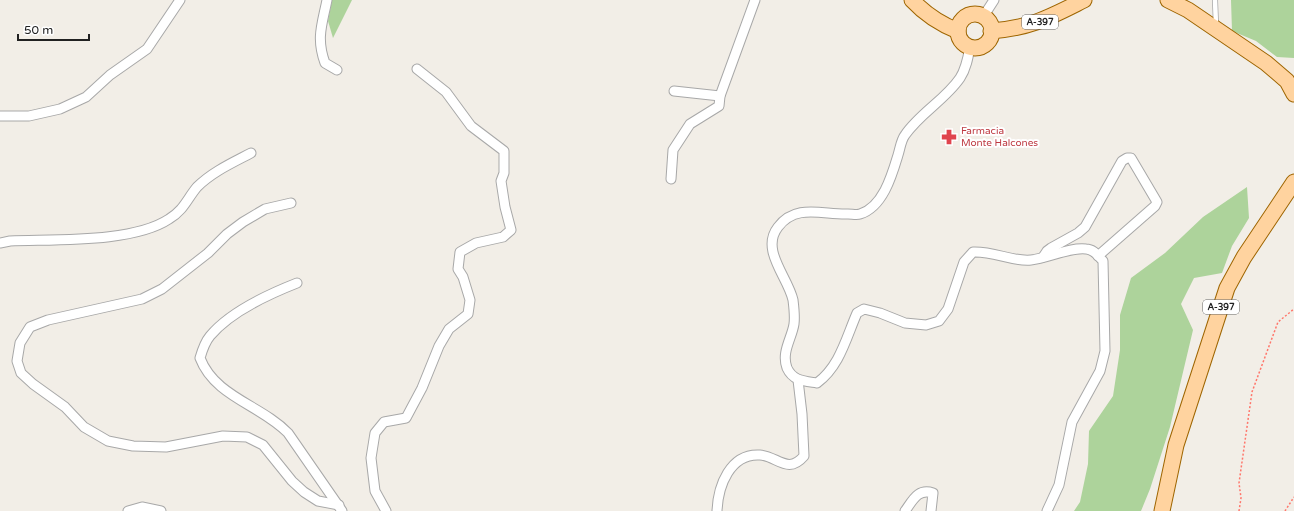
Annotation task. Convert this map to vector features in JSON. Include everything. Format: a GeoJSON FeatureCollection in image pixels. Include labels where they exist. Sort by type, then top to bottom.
{"type":"FeatureCollection","features":[{"type":"Feature","properties":{"kind":"main road"},"geometry":{"type":"LineString","coordinates":[[912,0],[923,12],[945,26],[958,31]]}},
{"type":"Feature","properties":{"kind":"main road","name":"A-397"},"geometry":{"type":"LineString","coordinates":[[991,31],[1033,25],[1084,0]]}},
{"type":"Feature","properties":{"kind":"main road"},"geometry":{"type":"LineString","coordinates":[[1168,0],[1188,10],[1266,64],[1286,81],[1294,94]]}},
{"type":"Feature","properties":{"kind":"main road"},"geometry":{"type":"LineString","coordinates":[[978,15],[983,17],[990,26],[990,36],[985,44],[980,47],[970,47],[962,42],[958,31],[962,20],[967,16],[978,15]]}},
{"type":"Feature","properties":{"kind":"main road","name":"A-397"},"geometry":{"type":"LineString","coordinates":[[1162,511],[1176,445],[1227,288],[1244,257],[1294,182]]}},
{"type":"Feature","properties":{"kind":"main road","name":"A-397"},"geometry":{"type":"LineString","coordinates":[[1152,511],[1166,465],[1176,445]]}},
{"type":"Feature","properties":{"kind":"street"},"geometry":{"type":"LineString","coordinates":[[0,116],[29,116],[52,111],[86,97],[110,75],[147,49],[180,0]]}},
{"type":"Feature","properties":{"kind":"street"},"geometry":{"type":"LineString","coordinates":[[327,0],[321,29],[320,48],[325,63],[337,70]]}},
{"type":"Feature","properties":{"kind":"street"},"geometry":{"type":"LineString","coordinates":[[671,179],[672,150],[690,124],[719,106],[720,96],[755,0]]}},
{"type":"Feature","properties":{"kind":"street"},"geometry":{"type":"LineString","coordinates":[[983,17],[994,0]]}},
{"type":"Feature","properties":{"kind":"street"},"geometry":{"type":"LineString","coordinates":[[970,47],[967,64],[961,78],[945,96],[924,114],[904,136],[896,163],[882,196],[872,207],[860,214],[800,211],[789,216],[777,227],[772,242],[773,254],[792,296],[795,309],[794,325],[785,352],[786,366],[792,375],[798,380],[817,383],[827,376],[841,354],[857,313],[864,309],[880,313],[905,323],[926,325],[939,322],[948,309],[964,262],[973,252],[987,252],[1013,259],[1030,260],[1086,249],[1094,251],[1103,262],[1105,350],[1100,371],[1072,422],[1059,485],[1047,511]]}},
{"type":"Feature","properties":{"kind":"street"},"geometry":{"type":"LineString","coordinates":[[386,511],[375,491],[371,458],[375,433],[384,422],[406,418],[422,388],[449,329],[468,314],[470,300],[463,277],[458,269],[460,252],[476,243],[503,237],[511,230],[505,207],[501,181],[504,173],[504,151],[471,126],[446,92],[416,70]]}},
{"type":"Feature","properties":{"kind":"street"},"geometry":{"type":"LineString","coordinates":[[674,91],[720,96]]}},
{"type":"Feature","properties":{"kind":"street"},"geometry":{"type":"LineString","coordinates":[[0,243],[10,240],[108,237],[134,233],[168,220],[184,207],[197,188],[214,173],[251,153]]}},
{"type":"Feature","properties":{"kind":"street"},"geometry":{"type":"LineString","coordinates":[[1044,257],[1051,248],[1078,233],[1085,227],[1122,161],[1127,158],[1131,158],[1158,202],[1098,256]]}},
{"type":"Feature","properties":{"kind":"street"},"geometry":{"type":"LineString","coordinates":[[291,203],[265,209],[243,222],[226,234],[208,253],[168,284],[142,299],[48,320],[30,327],[20,344],[17,361],[21,373],[32,384],[65,408],[84,427],[108,441],[133,446],[166,446],[223,436],[248,437],[263,445],[292,481],[304,492],[318,501],[340,508]]}},
{"type":"Feature","properties":{"kind":"street"},"geometry":{"type":"LineString","coordinates":[[297,283],[250,306],[221,324],[208,337],[200,358],[204,370],[230,394],[280,426],[288,433],[340,508]]}},
{"type":"Feature","properties":{"kind":"street"},"geometry":{"type":"LineString","coordinates":[[717,511],[721,484],[733,465],[745,456],[761,454],[780,462],[792,464],[799,462],[804,456],[802,414],[798,380]]}},
{"type":"Feature","properties":{"kind":"street"},"geometry":{"type":"LineString","coordinates":[[906,511],[917,494],[926,490],[932,492],[931,511]]}},
{"type":"Feature","properties":{"kind":"street"},"geometry":{"type":"LineString","coordinates":[[128,511],[142,507],[161,511]]}},
{"type":"Feature","properties":{"kind":"lane"},"geometry":{"type":"LineString","coordinates":[[1215,0],[1216,29]]}},
{"type":"Feature","properties":{"kind":"path"},"geometry":{"type":"LineString","coordinates":[[1239,511],[1241,498],[1239,483],[1252,392],[1278,322],[1294,309]]}},
{"type":"Feature","properties":{"kind":"path"},"geometry":{"type":"LineString","coordinates":[[1285,511],[1294,497]]}},
{"type":"Feature","properties":{"kind":"green space"},"geometry":{"type":"Polygon","coordinates":[[[332,0],[352,0],[333,38],[328,21],[332,0]]]}},
{"type":"Feature","properties":{"kind":"green space"},"geometry":{"type":"Polygon","coordinates":[[[1231,0],[1294,0],[1294,58],[1277,57],[1256,41],[1232,31],[1231,0]]]}},
{"type":"Feature","properties":{"kind":"green space"},"geometry":{"type":"Polygon","coordinates":[[[1247,187],[1249,218],[1232,246],[1222,273],[1194,278],[1181,304],[1193,330],[1170,427],[1150,489],[1141,511],[1074,511],[1080,502],[1088,464],[1089,431],[1113,396],[1120,350],[1120,315],[1131,278],[1165,253],[1203,217],[1247,187]]]}},
{"type":"Feature","properties":{"kind":"place","name":"Farmacia Monte Halcones"},"geometry":{"type":"Point","coordinates":[949,137]}}]}
